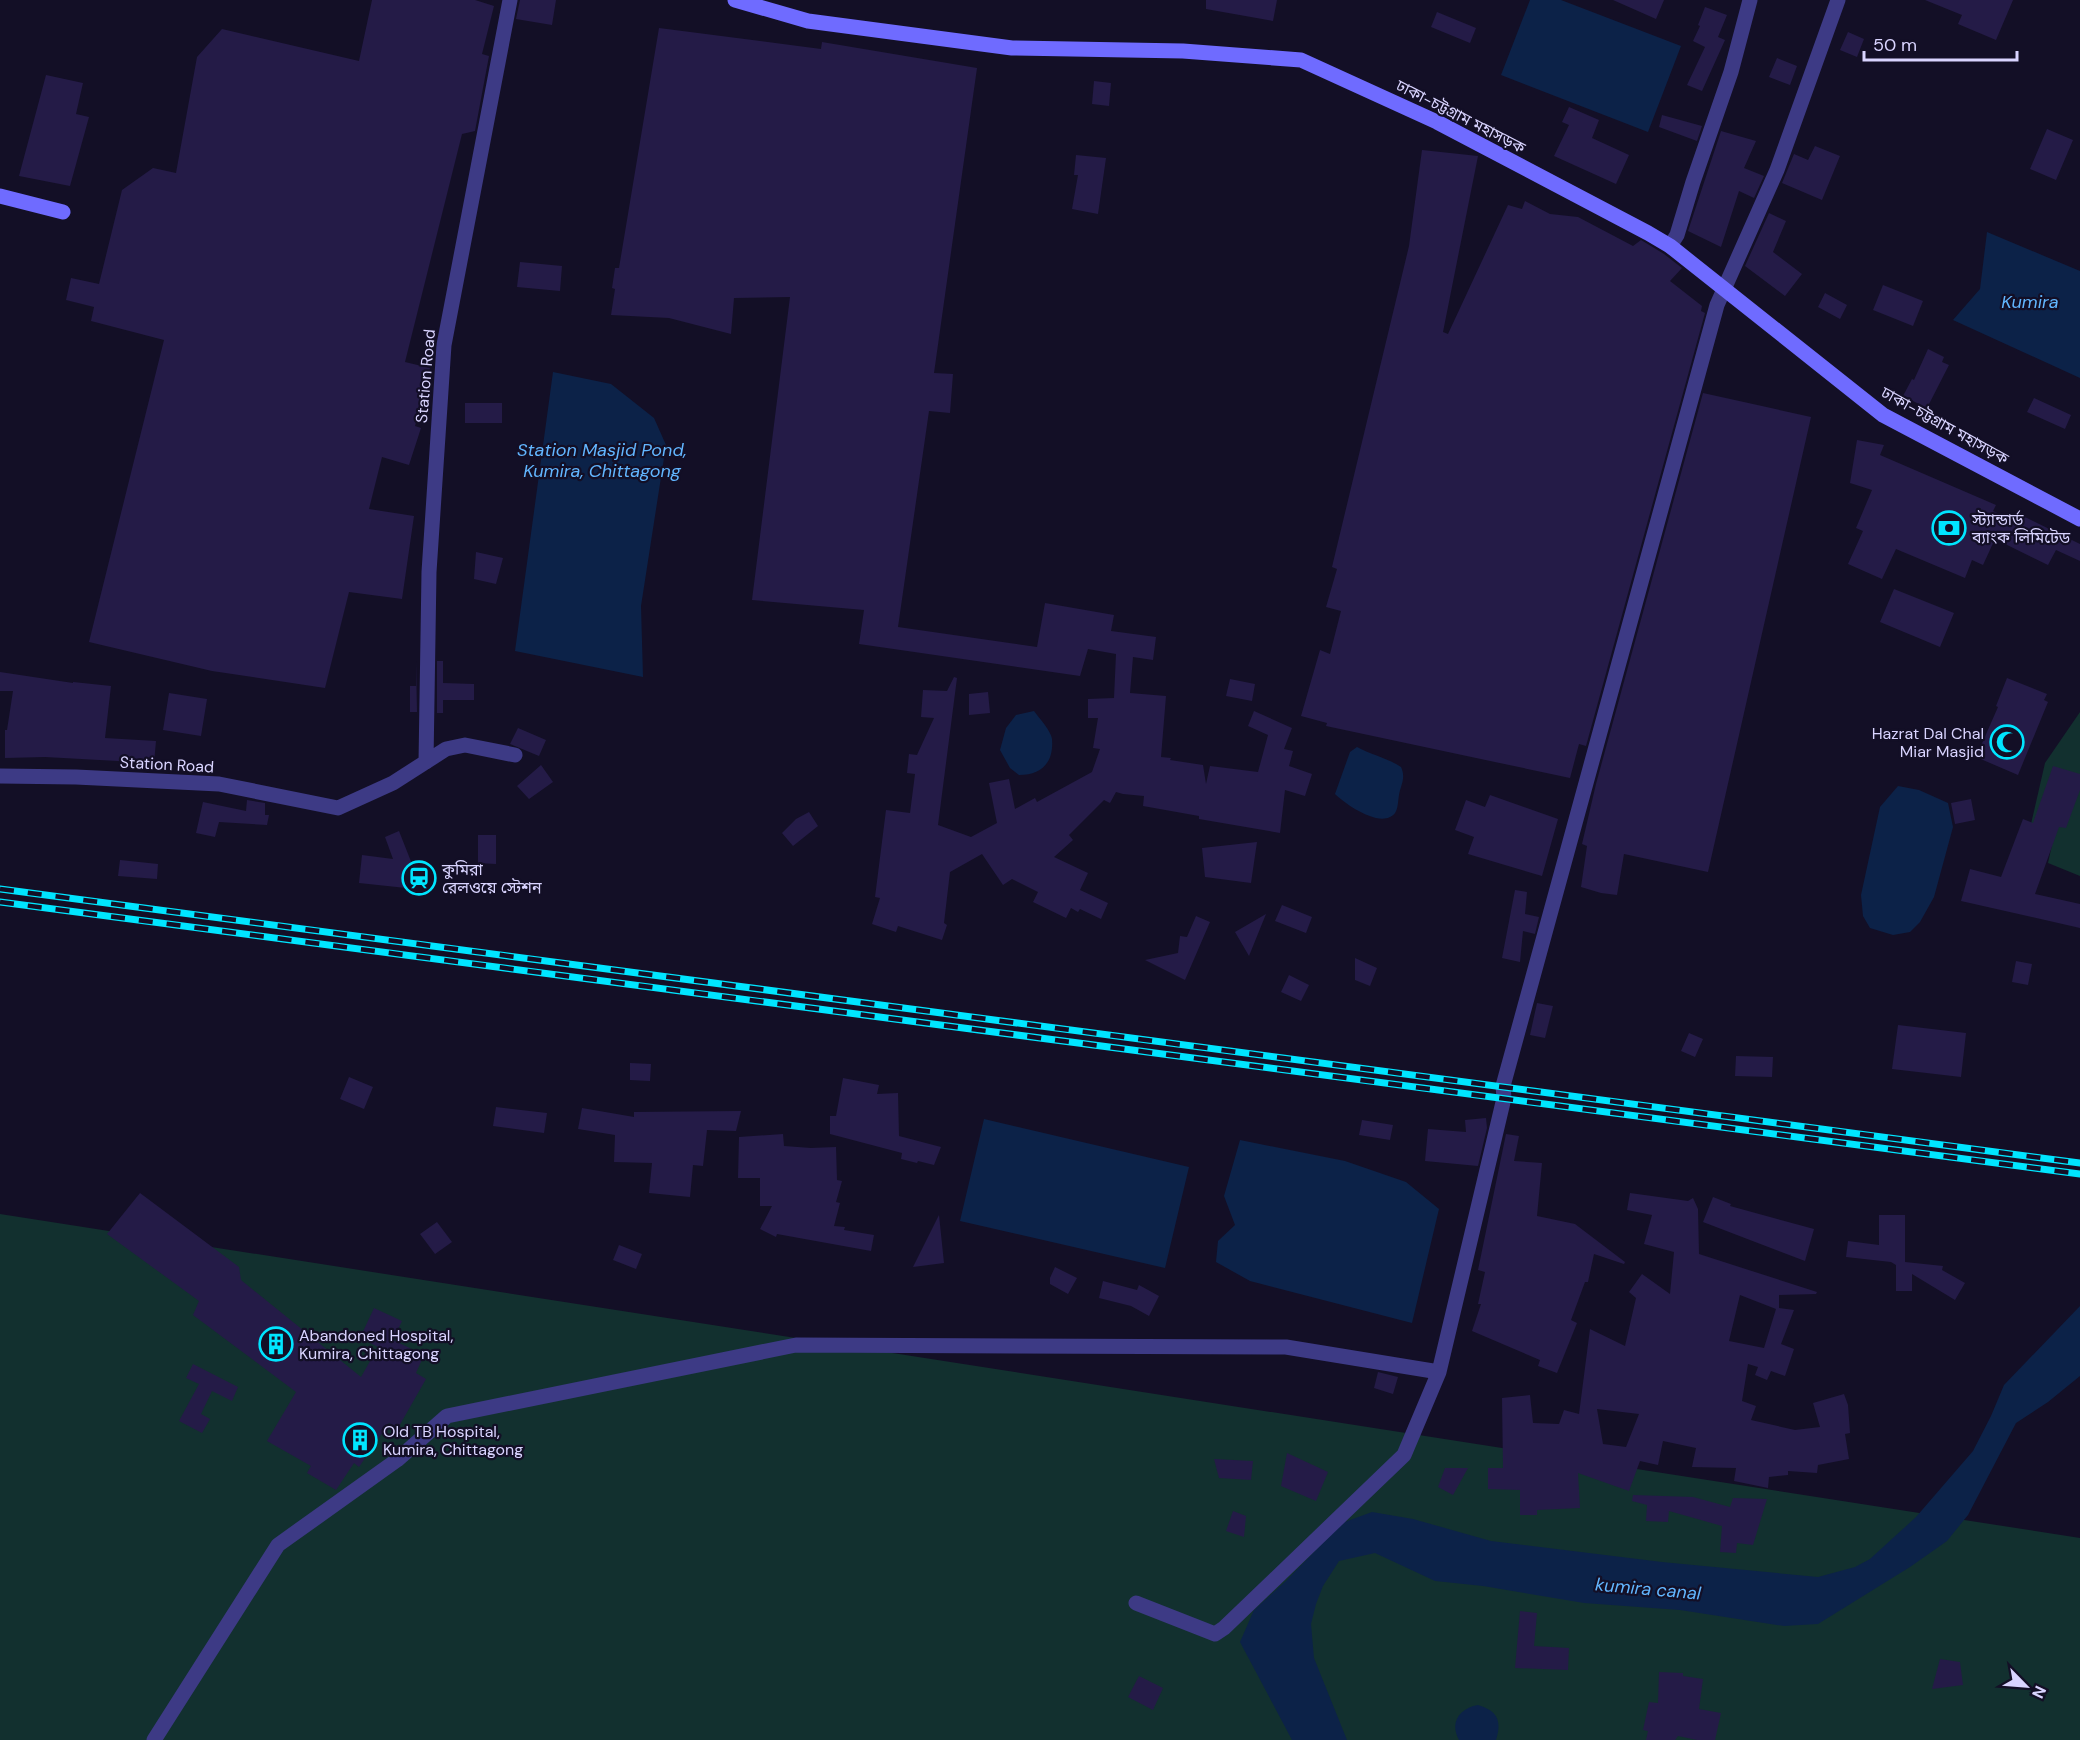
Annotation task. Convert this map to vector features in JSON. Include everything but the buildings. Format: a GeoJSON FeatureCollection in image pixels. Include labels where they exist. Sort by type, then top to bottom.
{"type":"FeatureCollection","features":[{"type":"Feature","properties":{"kind":"street","name":"Station Road"},"geometry":{"type":"LineString","coordinates":[[426,762],[429,572],[444,345],[510,0]]}},
{"type":"Feature","properties":{"kind":"street","name":"ঢাকা-চট্টগ্রাম মহাসড়ক"},"geometry":{"type":"LineString","coordinates":[[735,0],[808,21],[1012,48],[1184,51],[1301,60],[1437,122],[1670,246],[1882,415],[2080,519]]}},
{"type":"Feature","properties":{"kind":"street"},"geometry":{"type":"LineString","coordinates":[[1670,246],[1677,235],[1731,72],[1750,0]]}},
{"type":"Feature","properties":{"kind":"street"},"geometry":{"type":"LineString","coordinates":[[1136,1604],[1215,1634],[1224,1628],[1404,1455],[1439,1372],[1504,1098],[1503,1086],[1714,317],[1723,289],[1777,170],[1838,0]]}},
{"type":"Feature","properties":{"kind":"street"},"geometry":{"type":"LineString","coordinates":[[0,196],[63,212]]}},
{"type":"Feature","properties":{"kind":"street","name":"Station Road"},"geometry":{"type":"LineString","coordinates":[[0,776],[219,784],[338,808],[393,783],[446,749],[465,745],[515,755]]}},
{"type":"Feature","properties":{"kind":"street"},"geometry":{"type":"LineString","coordinates":[[154,1740],[278,1545],[397,1460],[447,1416],[796,1345],[1286,1347],[1439,1372]]}},
{"type":"Feature","properties":{"kind":"green space"},"geometry":{"type":"Polygon","coordinates":[[[2080,712],[2080,876],[2048,863],[2052,845],[2031,824],[2045,763],[2080,712]]]}},
{"type":"Feature","properties":{"kind":"green space"},"geometry":{"type":"Polygon","coordinates":[[[0,1214],[2080,1538],[2080,1740],[0,1740],[0,1214]]]}},
{"type":"Feature","properties":{"kind":"water"},"geometry":{"type":"Polygon","coordinates":[[[1530,0],[1561,0],[1681,46],[1648,132],[1501,75],[1530,0]]]}},
{"type":"Feature","properties":{"kind":"water","name":"Kumira"},"geometry":{"type":"Polygon","coordinates":[[[1987,232],[2080,271],[2080,378],[1953,320],[1980,289],[1987,232]]]}},
{"type":"Feature","properties":{"kind":"water","name":"Station Masjid Pond, Kumira, Chittagong"},"geometry":{"type":"Polygon","coordinates":[[[553,372],[611,384],[654,418],[666,445],[641,606],[643,677],[515,651],[553,372]]]}},
{"type":"Feature","properties":{"kind":"water"},"geometry":{"type":"Polygon","coordinates":[[[1034,711],[1051,736],[1051,755],[1040,770],[1019,775],[1010,768],[1000,750],[1006,728],[1016,715],[1034,711]]]}},
{"type":"Feature","properties":{"kind":"water"},"geometry":{"type":"Polygon","coordinates":[[[1357,747],[1401,767],[1403,778],[1397,807],[1395,813],[1389,817],[1382,819],[1364,814],[1335,794],[1350,752],[1357,747]]]}},
{"type":"Feature","properties":{"kind":"water"},"geometry":{"type":"Polygon","coordinates":[[[1898,786],[1919,790],[1948,803],[1953,827],[1934,897],[1920,922],[1910,932],[1893,935],[1870,928],[1863,916],[1861,895],[1880,807],[1898,786]]]}},
{"type":"Feature","properties":{"kind":"water"},"geometry":{"type":"Polygon","coordinates":[[[984,1119],[1189,1167],[1165,1268],[960,1221],[984,1119]]]}},
{"type":"Feature","properties":{"kind":"water"},"geometry":{"type":"Polygon","coordinates":[[[1240,1140],[1345,1161],[1406,1182],[1439,1209],[1412,1323],[1250,1281],[1216,1262],[1218,1241],[1235,1225],[1224,1196],[1240,1140]]]}},
{"type":"Feature","properties":{"kind":"water","name":"kumira canal"},"geometry":{"type":"Polygon","coordinates":[[[2080,1306],[2080,1376],[2048,1402],[2016,1423],[1968,1515],[1947,1541],[1910,1567],[1818,1624],[1784,1626],[1680,1610],[1584,1603],[1483,1586],[1435,1581],[1375,1553],[1339,1561],[1323,1586],[1311,1624],[1314,1658],[1347,1740],[1292,1740],[1240,1642],[1254,1610],[1286,1581],[1342,1523],[1372,1512],[1413,1519],[1491,1541],[1662,1562],[1818,1577],[1855,1567],[1870,1559],[1916,1517],[1973,1451],[2004,1385],[2080,1306]]]}},
{"type":"Feature","properties":{"kind":"water"},"geometry":{"type":"Polygon","coordinates":[[[1478,1705],[1490,1710],[1497,1718],[1499,1727],[1496,1740],[1459,1740],[1455,1727],[1458,1717],[1466,1709],[1478,1705]]]}},
{"type":"Feature","properties":{"kind":"railway"},"geometry":{"type":"LineString","coordinates":[[0,889],[2080,1163]]}},
{"type":"Feature","properties":{"kind":"railway"},"geometry":{"type":"LineString","coordinates":[[0,902],[2080,1174]]}},
{"type":"Feature","properties":{"kind":"place","name":"স্ট্যান্ডার্ড ব্যাংক লিমিটেড"},"geometry":{"type":"Point","coordinates":[1949,528]}},
{"type":"Feature","properties":{"kind":"place","name":"Hazrat Dal Chal Miar Masjid"},"geometry":{"type":"Point","coordinates":[2007,742]}},
{"type":"Feature","properties":{"kind":"place","name":"কুমিরা রেলওয়ে স্টেশন"},"geometry":{"type":"Point","coordinates":[419,878]}},
{"type":"Feature","properties":{"kind":"place","name":"Abandoned Hospital, Kumira, Chittagong"},"geometry":{"type":"Point","coordinates":[276,1344]}},
{"type":"Feature","properties":{"kind":"place","name":"Old TB Hospital, Kumira, Chittagong"},"geometry":{"type":"Point","coordinates":[360,1440]}}]}
